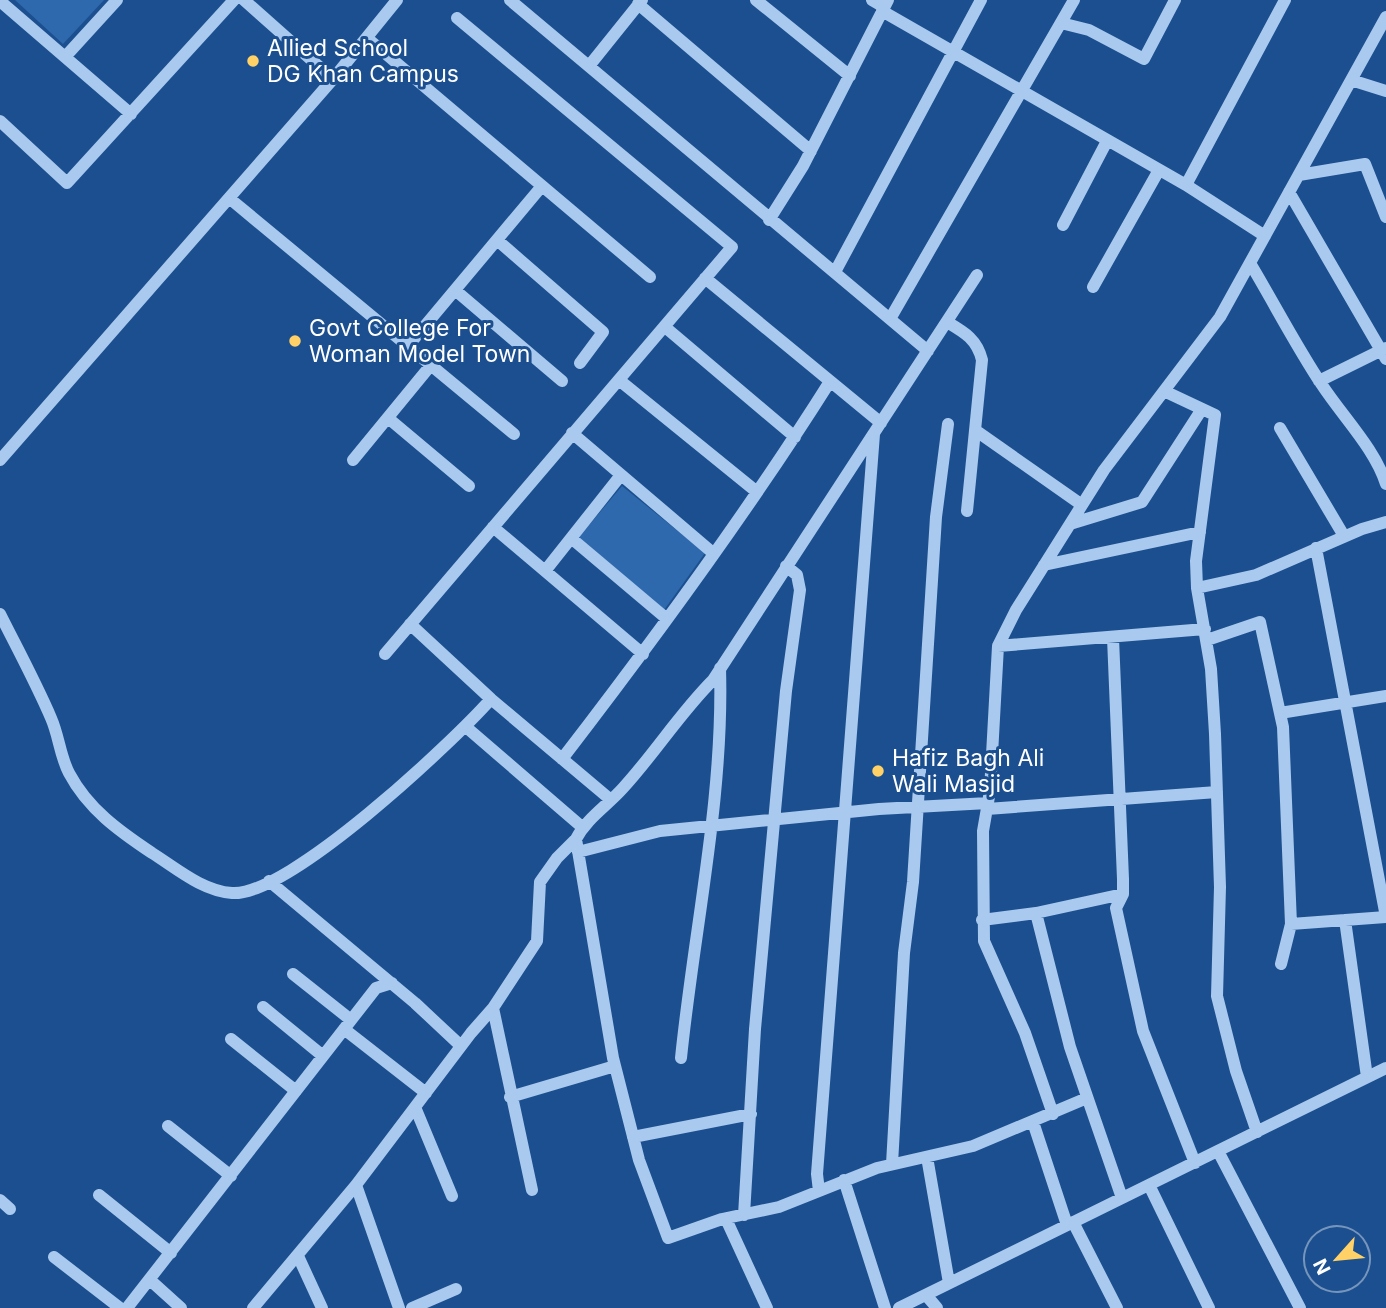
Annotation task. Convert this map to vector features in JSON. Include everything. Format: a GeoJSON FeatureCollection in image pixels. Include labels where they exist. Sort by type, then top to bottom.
{"type":"FeatureCollection","features":[{"type":"Feature","properties":{"kind":"street"},"geometry":{"type":"LineString","coordinates":[[65,57],[117,0]]}},
{"type":"Feature","properties":{"kind":"street"},"geometry":{"type":"LineString","coordinates":[[0,121],[68,183],[234,0]]}},
{"type":"Feature","properties":{"kind":"street"},"geometry":{"type":"LineString","coordinates":[[244,0],[333,79]]}},
{"type":"Feature","properties":{"kind":"street"},"geometry":{"type":"LineString","coordinates":[[0,460],[333,79],[397,0]]}},
{"type":"Feature","properties":{"kind":"street"},"geometry":{"type":"LineString","coordinates":[[510,0],[526,5],[589,66],[928,351]]}},
{"type":"Feature","properties":{"kind":"street"},"geometry":{"type":"LineString","coordinates":[[756,0],[850,76]]}},
{"type":"Feature","properties":{"kind":"street"},"geometry":{"type":"LineString","coordinates":[[872,0],[953,52],[1159,170],[1265,236]]}},
{"type":"Feature","properties":{"kind":"street"},"geometry":{"type":"LineString","coordinates":[[835,272],[981,0]]}},
{"type":"Feature","properties":{"kind":"street"},"geometry":{"type":"LineString","coordinates":[[890,319],[1074,0]]}},
{"type":"Feature","properties":{"kind":"street"},"geometry":{"type":"LineString","coordinates":[[1060,23],[1089,30],[1144,59],[1175,0]]}},
{"type":"Feature","properties":{"kind":"street"},"geometry":{"type":"LineString","coordinates":[[1186,186],[1285,0]]}},
{"type":"Feature","properties":{"kind":"street"},"geometry":{"type":"LineString","coordinates":[[0,1],[131,114]]}},
{"type":"Feature","properties":{"kind":"street"},"geometry":{"type":"LineString","coordinates":[[589,66],[640,2],[811,151]]}},
{"type":"Feature","properties":{"kind":"street"},"geometry":{"type":"LineString","coordinates":[[769,220],[811,151],[885,6]]}},
{"type":"Feature","properties":{"kind":"street"},"geometry":{"type":"LineString","coordinates":[[1053,1114],[1025,1033],[984,941],[983,831],[988,806],[998,646],[1016,610],[1082,505],[1220,317],[1386,16]]}},
{"type":"Feature","properties":{"kind":"street"},"geometry":{"type":"LineString","coordinates":[[385,654],[732,247],[457,18]]}},
{"type":"Feature","properties":{"kind":"street"},"geometry":{"type":"LineString","coordinates":[[367,38],[650,277]]}},
{"type":"Feature","properties":{"kind":"street"},"geometry":{"type":"LineString","coordinates":[[1351,80],[1386,91]]}},
{"type":"Feature","properties":{"kind":"street"},"geometry":{"type":"LineString","coordinates":[[1063,225],[1107,141]]}},
{"type":"Feature","properties":{"kind":"street"},"geometry":{"type":"LineString","coordinates":[[1299,175],[1365,164],[1386,217]]}},
{"type":"Feature","properties":{"kind":"street"},"geometry":{"type":"LineString","coordinates":[[1093,287],[1159,170]]}},
{"type":"Feature","properties":{"kind":"street"},"geometry":{"type":"LineString","coordinates":[[408,346],[542,186]]}},
{"type":"Feature","properties":{"kind":"street"},"geometry":{"type":"LineString","coordinates":[[1289,192],[1384,352],[1319,381]]}},
{"type":"Feature","properties":{"kind":"street"},"geometry":{"type":"LineString","coordinates":[[229,198],[513,433]]}},
{"type":"Feature","properties":{"kind":"street"},"geometry":{"type":"LineString","coordinates":[[497,240],[603,332],[580,363]]}},
{"type":"Feature","properties":{"kind":"street"},"geometry":{"type":"LineString","coordinates":[[1250,263],[1319,381],[1356,435],[1374,454],[1386,484]]}},
{"type":"Feature","properties":{"kind":"street"},"geometry":{"type":"LineString","coordinates":[[977,275],[713,680],[611,800],[582,827],[577,846],[615,1066],[632,1137],[668,1238],[726,1219],[779,1208],[844,1180],[892,1164],[973,1146],[1087,1098]]}},
{"type":"Feature","properties":{"kind":"street"},"geometry":{"type":"LineString","coordinates":[[705,278],[763,323],[878,427]]}},
{"type":"Feature","properties":{"kind":"street"},"geometry":{"type":"LineString","coordinates":[[455,290],[562,381]]}},
{"type":"Feature","properties":{"kind":"street"},"geometry":{"type":"LineString","coordinates":[[947,322],[970,336],[979,349],[982,360],[967,511]]}},
{"type":"Feature","properties":{"kind":"street"},"geometry":{"type":"LineString","coordinates":[[665,327],[794,437]]}},
{"type":"Feature","properties":{"kind":"street"},"geometry":{"type":"LineString","coordinates":[[353,460],[431,365]]}},
{"type":"Feature","properties":{"kind":"street"},"geometry":{"type":"LineString","coordinates":[[619,380],[757,492]]}},
{"type":"Feature","properties":{"kind":"street"},"geometry":{"type":"LineString","coordinates":[[562,759],[643,654],[757,492],[829,383]]}},
{"type":"Feature","properties":{"kind":"street"},"geometry":{"type":"LineString","coordinates":[[1164,391],[1215,415],[1200,532],[1197,588],[1206,635],[1217,792],[1220,887],[1217,996],[1236,1071],[1257,1132]]}},
{"type":"Feature","properties":{"kind":"street"},"geometry":{"type":"LineString","coordinates":[[1070,524],[1142,502],[1202,409]]}},
{"type":"Feature","properties":{"kind":"street"},"geometry":{"type":"LineString","coordinates":[[388,418],[469,486]]}},
{"type":"Feature","properties":{"kind":"street"},"geometry":{"type":"LineString","coordinates":[[892,1164],[898,1034],[917,806],[936,517],[948,424]]}},
{"type":"Feature","properties":{"kind":"street"},"geometry":{"type":"LineString","coordinates":[[819,1191],[817,1174],[824,1057],[878,427]]}},
{"type":"Feature","properties":{"kind":"street"},"geometry":{"type":"LineString","coordinates":[[1280,428],[1344,536]]}},
{"type":"Feature","properties":{"kind":"street"},"geometry":{"type":"LineString","coordinates":[[975,430],[1082,505]]}},
{"type":"Feature","properties":{"kind":"street"},"geometry":{"type":"LineString","coordinates":[[572,433],[713,553]]}},
{"type":"Feature","properties":{"kind":"street"},"geometry":{"type":"LineString","coordinates":[[545,571],[621,475]]}},
{"type":"Feature","properties":{"kind":"street"},"geometry":{"type":"LineString","coordinates":[[1197,588],[1256,575],[1344,536],[1386,522]]}},
{"type":"Feature","properties":{"kind":"street"},"geometry":{"type":"LineString","coordinates":[[493,527],[643,654]]}},
{"type":"Feature","properties":{"kind":"street"},"geometry":{"type":"LineString","coordinates":[[1044,565],[1200,532]]}},
{"type":"Feature","properties":{"kind":"street"},"geometry":{"type":"LineString","coordinates":[[571,538],[667,619]]}},
{"type":"Feature","properties":{"kind":"street"},"geometry":{"type":"LineString","coordinates":[[1290,924],[1386,917],[1316,548]]}},
{"type":"Feature","properties":{"kind":"street"},"geometry":{"type":"LineString","coordinates":[[744,1215],[755,1030],[774,820],[800,590],[797,575],[786,566]]}},
{"type":"Feature","properties":{"kind":"street"},"geometry":{"type":"LineString","coordinates":[[0,614],[53,721],[57,743],[69,774],[108,823],[203,885],[233,894],[269,881],[325,848],[466,727],[491,699]]}},
{"type":"Feature","properties":{"kind":"street"},"geometry":{"type":"LineString","coordinates":[[998,646],[1206,635],[1260,622],[1280,713],[1286,775],[1290,924],[1281,964]]}},
{"type":"Feature","properties":{"kind":"street"},"geometry":{"type":"LineString","coordinates":[[410,624],[491,699],[611,800]]}},
{"type":"Feature","properties":{"kind":"street"},"geometry":{"type":"LineString","coordinates":[[1113,638],[1123,894],[1116,908],[1143,1031],[1195,1163]]}},
{"type":"Feature","properties":{"kind":"street"},"geometry":{"type":"LineString","coordinates":[[681,1058],[710,827],[721,701],[720,666]]}},
{"type":"Feature","properties":{"kind":"street"},"geometry":{"type":"LineString","coordinates":[[1280,713],[1386,696]]}},
{"type":"Feature","properties":{"kind":"street"},"geometry":{"type":"LineString","coordinates":[[466,727],[582,827]]}},
{"type":"Feature","properties":{"kind":"street"},"geometry":{"type":"LineString","coordinates":[[253,1308],[356,1185],[461,1046],[493,1009],[537,941],[540,882],[563,851],[660,831],[917,806],[1118,801],[1217,792]]}},
{"type":"Feature","properties":{"kind":"street"},"geometry":{"type":"LineString","coordinates":[[269,881],[392,983],[461,1046]]}},
{"type":"Feature","properties":{"kind":"street"},"geometry":{"type":"LineString","coordinates":[[982,920],[1036,913],[1123,894]]}},
{"type":"Feature","properties":{"kind":"street"},"geometry":{"type":"LineString","coordinates":[[1036,913],[1070,1047],[1122,1198]]}},
{"type":"Feature","properties":{"kind":"street"},"geometry":{"type":"LineString","coordinates":[[1345,920],[1367,1077]]}},
{"type":"Feature","properties":{"kind":"street"},"geometry":{"type":"LineString","coordinates":[[293,974],[426,1093]]}},
{"type":"Feature","properties":{"kind":"street"},"geometry":{"type":"LineString","coordinates":[[127,1308],[376,988],[392,983]]}},
{"type":"Feature","properties":{"kind":"street"},"geometry":{"type":"LineString","coordinates":[[263,1007],[323,1056]]}},
{"type":"Feature","properties":{"kind":"street"},"geometry":{"type":"LineString","coordinates":[[493,1009],[532,1190]]}},
{"type":"Feature","properties":{"kind":"street"},"geometry":{"type":"LineString","coordinates":[[231,1039],[296,1091]]}},
{"type":"Feature","properties":{"kind":"street"},"geometry":{"type":"LineString","coordinates":[[510,1097],[615,1066]]}},
{"type":"Feature","properties":{"kind":"street"},"geometry":{"type":"LineString","coordinates":[[900,1308],[1386,1068]]}},
{"type":"Feature","properties":{"kind":"street"},"geometry":{"type":"LineString","coordinates":[[415,1107],[452,1196]]}},
{"type":"Feature","properties":{"kind":"street"},"geometry":{"type":"LineString","coordinates":[[632,1137],[751,1114]]}},
{"type":"Feature","properties":{"kind":"street"},"geometry":{"type":"LineString","coordinates":[[1033,1122],[1070,1224],[1117,1308]]}},
{"type":"Feature","properties":{"kind":"street"},"geometry":{"type":"LineString","coordinates":[[168,1126],[231,1176]]}},
{"type":"Feature","properties":{"kind":"street"},"geometry":{"type":"LineString","coordinates":[[1218,1151],[1300,1308]]}},
{"type":"Feature","properties":{"kind":"street"},"geometry":{"type":"LineString","coordinates":[[927,1157],[950,1283]]}},
{"type":"Feature","properties":{"kind":"street"},"geometry":{"type":"LineString","coordinates":[[844,1180],[884,1308]]}},
{"type":"Feature","properties":{"kind":"street"},"geometry":{"type":"LineString","coordinates":[[356,1185],[399,1308]]}},
{"type":"Feature","properties":{"kind":"street"},"geometry":{"type":"LineString","coordinates":[[1149,1185],[1209,1308]]}},
{"type":"Feature","properties":{"kind":"street"},"geometry":{"type":"LineString","coordinates":[[99,1195],[171,1253]]}},
{"type":"Feature","properties":{"kind":"street"},"geometry":{"type":"LineString","coordinates":[[726,1219],[767,1308]]}},
{"type":"Feature","properties":{"kind":"street"},"geometry":{"type":"LineString","coordinates":[[298,1256],[322,1308]]}},
{"type":"Feature","properties":{"kind":"street"},"geometry":{"type":"LineString","coordinates":[[54,1257],[120,1308]]}},
{"type":"Feature","properties":{"kind":"street"},"geometry":{"type":"LineString","coordinates":[[150,1280],[181,1308]]}},
{"type":"Feature","properties":{"kind":"street"},"geometry":{"type":"LineString","coordinates":[[412,1308],[456,1289]]}},
{"type":"Feature","properties":{"kind":"street"},"geometry":{"type":"LineString","coordinates":[[926,1295],[937,1308]]}},
{"type":"Feature","properties":{"kind":"shaded area"},"geometry":{"type":"Polygon","coordinates":[[[15,0],[104,0],[63,44],[15,0]]]}},
{"type":"Feature","properties":{"kind":"shaded area"},"geometry":{"type":"Polygon","coordinates":[[[622,486],[705,553],[664,610],[579,537],[622,486]]]}},
{"type":"Feature","properties":{"kind":"place","name":"Allied School DG Khan Campus"},"geometry":{"type":"Point","coordinates":[253,61]}},
{"type":"Feature","properties":{"kind":"place","name":"Govt College For Woman Model Town"},"geometry":{"type":"Point","coordinates":[295,341]}},
{"type":"Feature","properties":{"kind":"place","name":"Hafiz Bagh Ali Wali Masjid"},"geometry":{"type":"Point","coordinates":[878,771]}}]}
